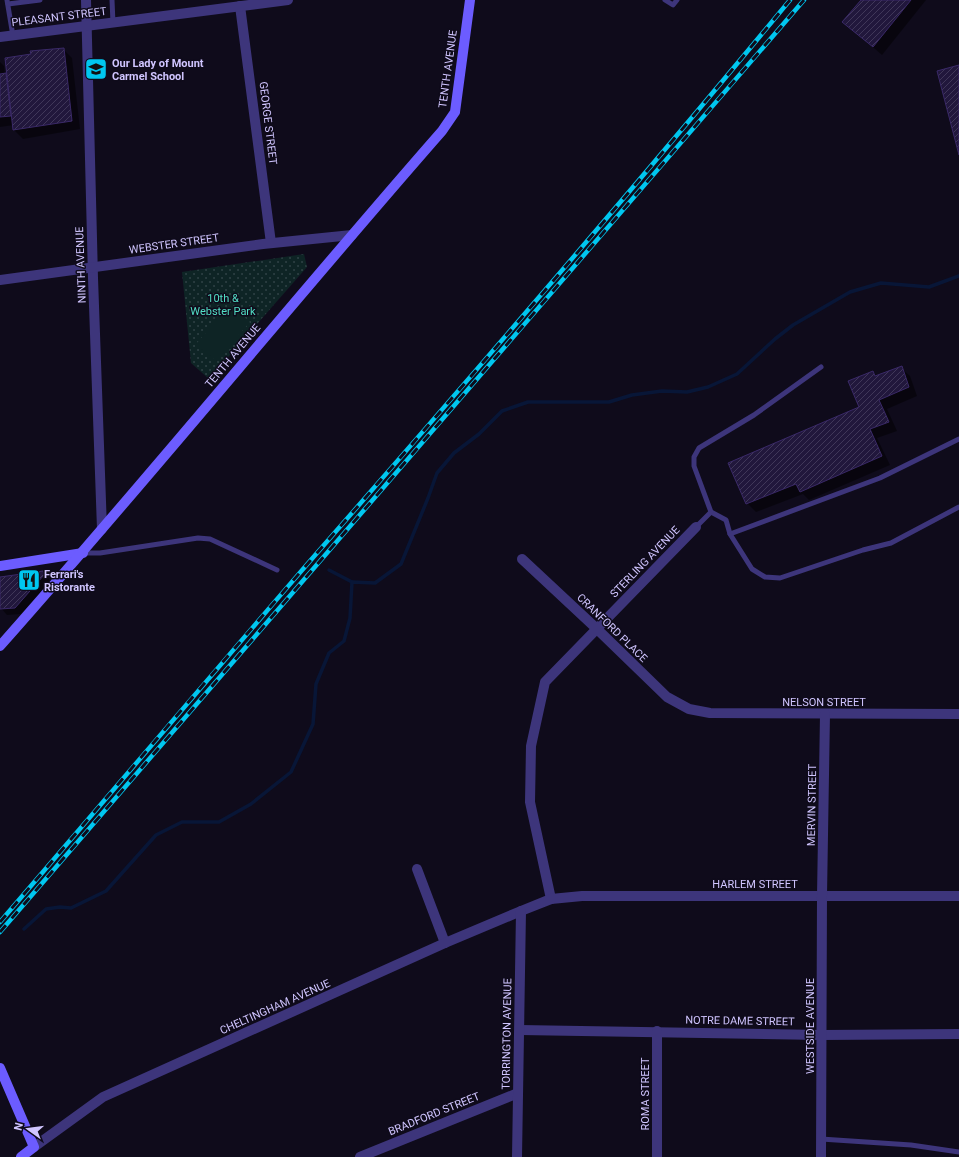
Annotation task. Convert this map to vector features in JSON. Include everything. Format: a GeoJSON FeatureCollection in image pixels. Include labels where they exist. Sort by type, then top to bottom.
{"type":"FeatureCollection","features":[{"type":"Feature","properties":{"kind":"street","name":"NINTH AVENUE"},"geometry":{"type":"LineString","coordinates":[[86,0],[102,530]]}},
{"type":"Feature","properties":{"kind":"street","name":"PLEASANT STREET"},"geometry":{"type":"LineString","coordinates":[[0,37],[288,0]]}},
{"type":"Feature","properties":{"kind":"street","name":"TENTH AVENUE"},"geometry":{"type":"LineString","coordinates":[[0,646],[83,553],[442,131],[455,112],[470,0]]}},
{"type":"Feature","properties":{"kind":"street","name":"GEORGE STREET"},"geometry":{"type":"LineString","coordinates":[[240,6],[271,243]]}},
{"type":"Feature","properties":{"kind":"street","name":"WEBSTER STREET"},"geometry":{"type":"LineString","coordinates":[[0,280],[271,243],[352,235]]}},
{"type":"Feature","properties":{"kind":"street","name":"STERLING AVENUE"},"geometry":{"type":"LineString","coordinates":[[551,899],[530,802],[531,746],[545,682],[696,527]]}},
{"type":"Feature","properties":{"kind":"street"},"geometry":{"type":"LineString","coordinates":[[0,566],[83,553]]}},
{"type":"Feature","properties":{"kind":"street","name":"CRANFORD PLACE"},"geometry":{"type":"LineString","coordinates":[[522,560],[597,629],[667,698],[689,710]]}},
{"type":"Feature","properties":{"kind":"street","name":"NELSON STREET"},"geometry":{"type":"LineString","coordinates":[[689,710],[710,713],[959,714]]}},
{"type":"Feature","properties":{"kind":"street","name":"MERVIN STREET"},"geometry":{"type":"LineString","coordinates":[[822,896],[825,714]]}},
{"type":"Feature","properties":{"kind":"street"},"geometry":{"type":"LineString","coordinates":[[417,869],[445,943]]}},
{"type":"Feature","properties":{"kind":"street","name":"HARLEM STREET"},"geometry":{"type":"LineString","coordinates":[[551,899],[582,896],[959,896]]}},
{"type":"Feature","properties":{"kind":"street","name":"WESTSIDE AVENUE"},"geometry":{"type":"LineString","coordinates":[[821,1157],[822,896]]}},
{"type":"Feature","properties":{"kind":"street","name":"CHELTINGHAM AVENUE"},"geometry":{"type":"LineString","coordinates":[[21,1157],[103,1097],[445,943],[551,899]]}},
{"type":"Feature","properties":{"kind":"street","name":"TORRINGTON AVENUE"},"geometry":{"type":"LineString","coordinates":[[517,1157],[521,911]]}},
{"type":"Feature","properties":{"kind":"street","name":"NOTRE DAME STREET"},"geometry":{"type":"LineString","coordinates":[[520,1030],[822,1035],[959,1034]]}},
{"type":"Feature","properties":{"kind":"street","name":"ROMA STREET"},"geometry":{"type":"LineString","coordinates":[[656,1032],[657,1157]]}},
{"type":"Feature","properties":{"kind":"street"},"geometry":{"type":"LineString","coordinates":[[0,1068],[34,1147]]}},
{"type":"Feature","properties":{"kind":"street","name":"BRADFORD STREET"},"geometry":{"type":"LineString","coordinates":[[360,1157],[518,1092]]}},
{"type":"Feature","properties":{"kind":"lane"},"geometry":{"type":"LineString","coordinates":[[13,36],[7,2],[40,0]]}},
{"type":"Feature","properties":{"kind":"lane"},"geometry":{"type":"LineString","coordinates":[[112,0],[113,22]]}},
{"type":"Feature","properties":{"kind":"lane"},"geometry":{"type":"LineString","coordinates":[[664,0],[673,4],[677,0]]}},
{"type":"Feature","properties":{"kind":"lane"},"geometry":{"type":"LineString","coordinates":[[821,368],[754,415],[699,448],[694,457],[694,466],[711,512],[726,520],[730,534],[752,569],[765,577],[780,578],[863,550],[891,543],[959,507]]}},
{"type":"Feature","properties":{"kind":"lane"},"geometry":{"type":"LineString","coordinates":[[730,534],[880,478],[959,439]]}},
{"type":"Feature","properties":{"kind":"lane"},"geometry":{"type":"LineString","coordinates":[[696,527],[711,512]]}},
{"type":"Feature","properties":{"kind":"lane"},"geometry":{"type":"LineString","coordinates":[[83,553],[100,553],[198,538],[210,539],[277,570]]}},
{"type":"Feature","properties":{"kind":"lane"},"geometry":{"type":"LineString","coordinates":[[821,1139],[911,1145],[959,1152]]}},
{"type":"Feature","properties":{"kind":"green space","name":"10th & Webster Park"},"geometry":{"type":"Polygon","coordinates":[[[304,254],[307,267],[209,379],[191,363],[182,272],[304,254]]]}},
{"type":"Feature","properties":{"kind":"green space"},"geometry":{"type":"Polygon","coordinates":[[[230,305],[250,322],[216,361],[196,344],[230,305]]]}},
{"type":"Feature","properties":{"kind":"building"},"geometry":{"type":"Polygon","coordinates":[[[861,0],[911,0],[873,47],[842,22],[861,0]]]}},
{"type":"Feature","properties":{"kind":"building"},"geometry":{"type":"Polygon","coordinates":[[[64,48],[72,121],[13,130],[5,58],[31,54],[30,51],[64,48]]]}},
{"type":"Feature","properties":{"kind":"building"},"geometry":{"type":"Polygon","coordinates":[[[959,65],[959,155],[937,71],[959,65]]]}},
{"type":"Feature","properties":{"kind":"building"},"geometry":{"type":"Polygon","coordinates":[[[6,73],[11,116],[0,117],[0,74],[6,73]]]}},
{"type":"Feature","properties":{"kind":"building"},"geometry":{"type":"Polygon","coordinates":[[[902,366],[909,387],[879,400],[889,422],[870,429],[882,456],[800,492],[796,484],[746,504],[728,463],[859,407],[848,381],[873,371],[875,376],[902,366]]]}},
{"type":"Feature","properties":{"kind":"building"},"geometry":{"type":"Polygon","coordinates":[[[43,571],[44,575],[15,608],[0,609],[0,577],[43,571]]]}},
{"type":"Feature","properties":{"kind":"waterway"},"geometry":{"type":"LineString","coordinates":[[24,929],[46,909],[60,907],[71,908],[106,891],[156,835],[182,822],[219,822],[251,804],[291,772],[313,724],[316,684],[329,653],[344,641],[350,618],[352,582],[375,583],[401,564],[437,473],[454,453],[479,434],[502,411],[528,402],[609,402],[632,395],[662,391],[687,392],[708,387],[737,374],[775,339],[793,325],[850,292],[881,283],[929,287],[959,276]]}},
{"type":"Feature","properties":{"kind":"waterway"},"geometry":{"type":"LineString","coordinates":[[329,570],[352,582]]}},
{"type":"Feature","properties":{"kind":"railway"},"geometry":{"type":"LineString","coordinates":[[0,922],[672,142],[790,0]]}},
{"type":"Feature","properties":{"kind":"railway"},"geometry":{"type":"LineString","coordinates":[[0,932],[804,0]]}},
{"type":"Feature","properties":{"kind":"place","name":"Our Lady of Mount Carmel School"},"geometry":{"type":"Point","coordinates":[96,69]}},
{"type":"Feature","properties":{"kind":"place","name":"Ferrari's Ristorante"},"geometry":{"type":"Point","coordinates":[29,580]}}]}
